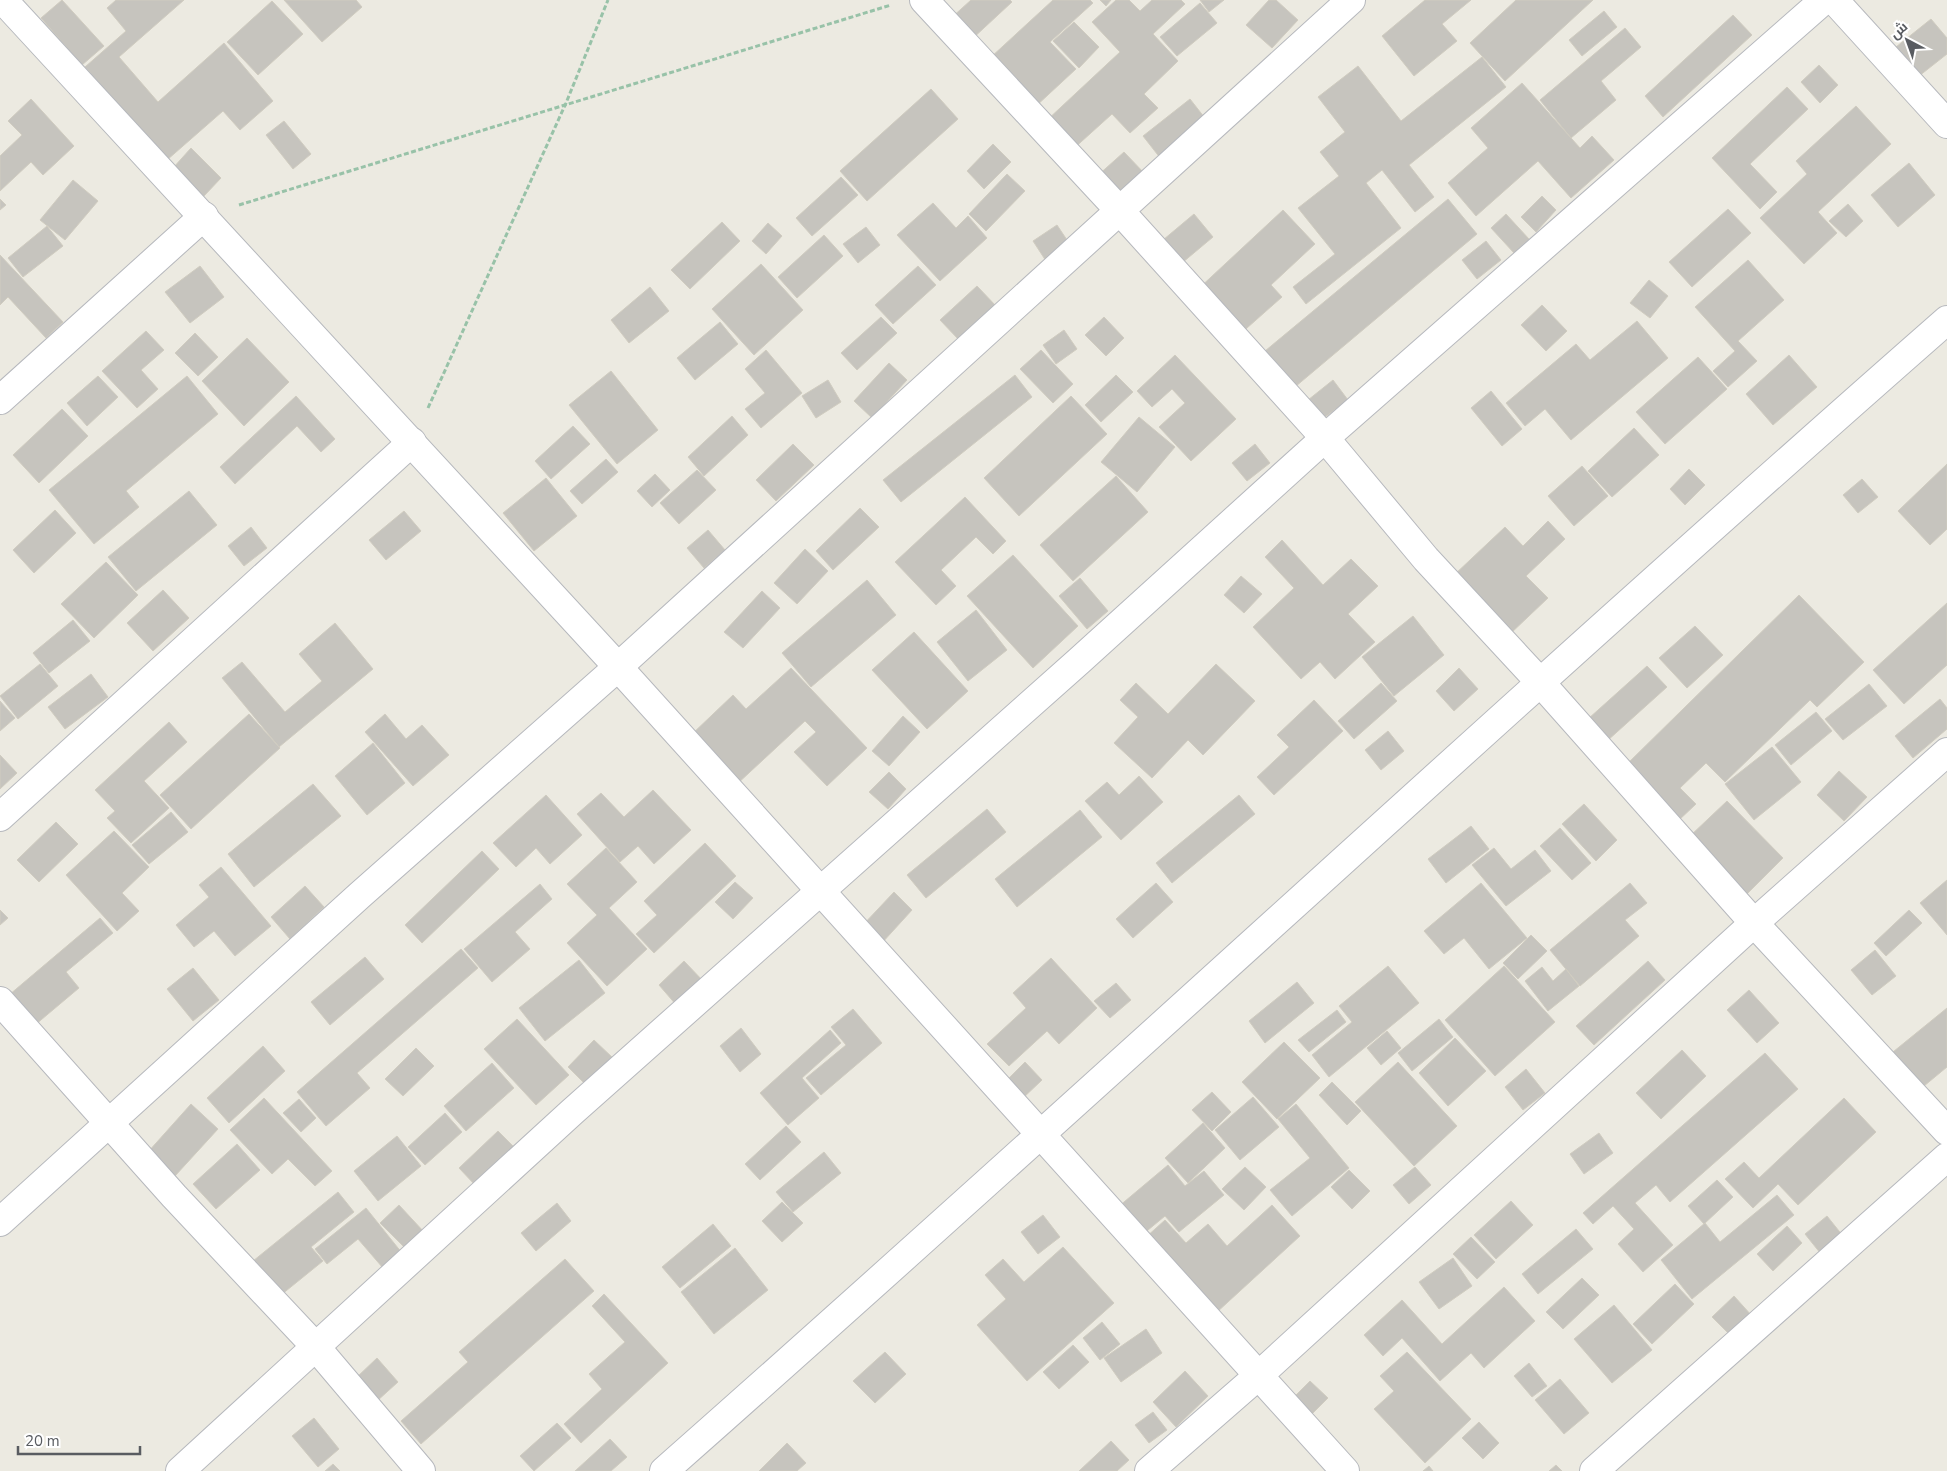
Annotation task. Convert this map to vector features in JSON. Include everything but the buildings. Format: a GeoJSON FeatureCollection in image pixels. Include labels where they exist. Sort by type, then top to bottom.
{"type":"FeatureCollection","features":[{"type":"Feature","properties":{"kind":"street"},"geometry":{"type":"LineString","coordinates":[[2,0],[204,216],[618,667],[1345,1471]]}},
{"type":"Feature","properties":{"kind":"street"},"geometry":{"type":"LineString","coordinates":[[924,0],[1120,211],[1325,438],[1426,559],[1540,682],[1754,923],[1947,1131]]}},
{"type":"Feature","properties":{"kind":"street"},"geometry":{"type":"LineString","coordinates":[[0,1222],[360,894],[618,667],[1351,0]]}},
{"type":"Feature","properties":{"kind":"street"},"geometry":{"type":"LineString","coordinates":[[180,1471],[572,1112],[1325,438],[1824,0]]}},
{"type":"Feature","properties":{"kind":"street"},"geometry":{"type":"LineString","coordinates":[[1834,0],[1947,124]]}},
{"type":"Feature","properties":{"kind":"street"},"geometry":{"type":"LineString","coordinates":[[0,400],[204,216]]}},
{"type":"Feature","properties":{"kind":"street"},"geometry":{"type":"LineString","coordinates":[[664,1471],[1041,1136],[1540,682],[1947,320]]}},
{"type":"Feature","properties":{"kind":"street"},"geometry":{"type":"LineString","coordinates":[[0,818],[412,442]]}},
{"type":"Feature","properties":{"kind":"street"},"geometry":{"type":"LineString","coordinates":[[1149,1471],[1258,1376],[1754,923],[1947,752]]}},
{"type":"Feature","properties":{"kind":"street"},"geometry":{"type":"LineString","coordinates":[[0,1001],[110,1122],[174,1196],[315,1346],[421,1471]]}},
{"type":"Feature","properties":{"kind":"street"},"geometry":{"type":"LineString","coordinates":[[1594,1471],[1947,1157]]}},
{"type":"Feature","properties":{"kind":"path"},"geometry":{"type":"LineString","coordinates":[[412,442],[566,103],[608,0]]}},
{"type":"Feature","properties":{"kind":"path"},"geometry":{"type":"LineString","coordinates":[[204,216],[566,103],[896,3]]}}]}
